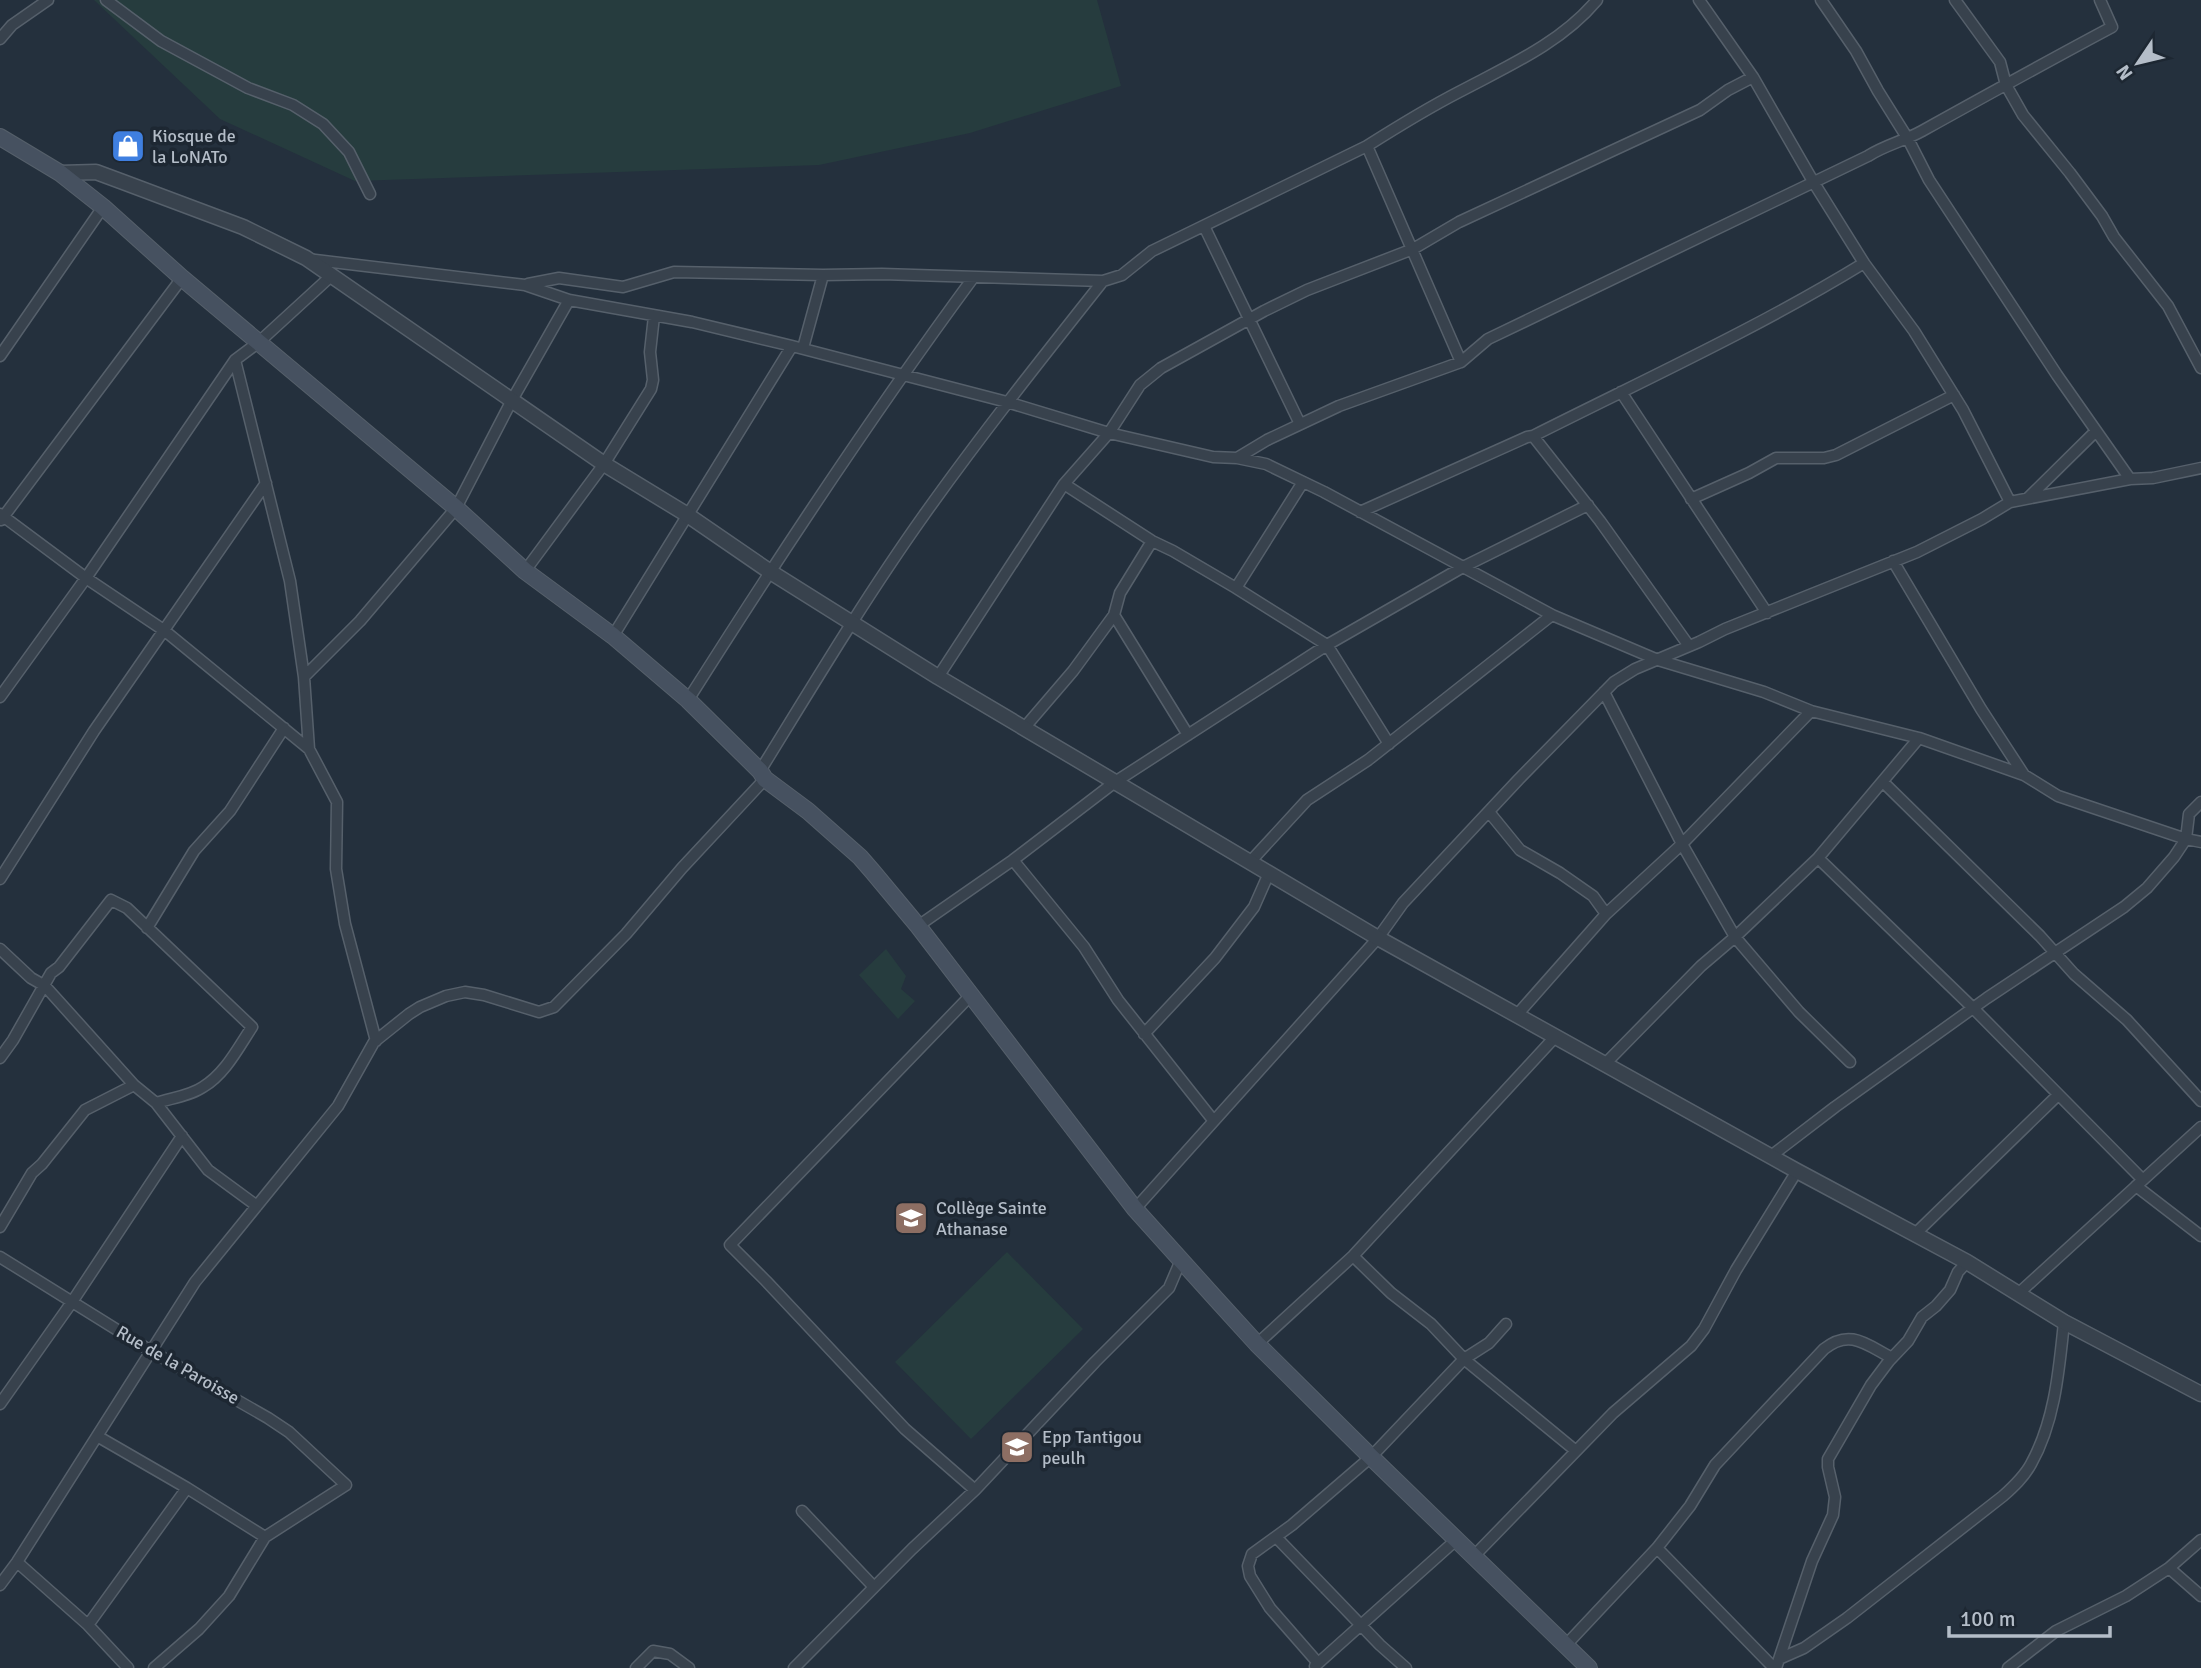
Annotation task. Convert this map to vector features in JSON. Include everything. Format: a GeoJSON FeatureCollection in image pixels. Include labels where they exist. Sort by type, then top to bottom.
{"type":"FeatureCollection","features":[{"type":"Feature","properties":{"kind":"main road"},"geometry":{"type":"LineString","coordinates":[[0,137],[60,173],[103,207],[182,278],[456,508],[525,571],[613,636],[688,700],[762,775],[860,857],[918,926],[1135,1209],[1257,1344],[1586,1667]]}},
{"type":"Feature","properties":{"kind":"street"},"geometry":{"type":"LineString","coordinates":[[0,39],[12,25],[48,0]]}},
{"type":"Feature","properties":{"kind":"street"},"geometry":{"type":"LineString","coordinates":[[106,0],[161,41],[248,88],[293,105],[323,124],[349,152],[370,194]]}},
{"type":"Feature","properties":{"kind":"street"},"geometry":{"type":"LineString","coordinates":[[525,285],[559,278],[623,287],[674,272],[882,274],[1102,281],[1122,275],[1152,251],[1367,146],[1457,93],[1520,61],[1584,16],[1597,0]]}},
{"type":"Feature","properties":{"kind":"street"},"geometry":{"type":"LineString","coordinates":[[1699,0],[1753,77],[1864,263],[1914,331],[1954,395],[2010,502]]}},
{"type":"Feature","properties":{"kind":"street"},"geometry":{"type":"LineString","coordinates":[[1821,0],[1856,51],[1929,180],[2057,375],[2130,479]]}},
{"type":"Feature","properties":{"kind":"street"},"geometry":{"type":"LineString","coordinates":[[1955,0],[2000,62],[2006,85],[2023,115],[2070,173],[2114,237],[2168,306],[2201,368]]}},
{"type":"Feature","properties":{"kind":"street"},"geometry":{"type":"LineString","coordinates":[[1237,458],[1267,440],[1339,406],[1461,362],[1488,340],[1883,147],[1908,139],[2032,68],[2112,27],[2100,0]]}},
{"type":"Feature","properties":{"kind":"street"},"geometry":{"type":"LineString","coordinates":[[938,677],[1064,484],[1109,433],[1140,385],[1161,368],[1248,319],[1307,290],[1413,249],[1459,222],[1700,110],[1728,90],[1753,77]]}},
{"type":"Feature","properties":{"kind":"street"},"geometry":{"type":"LineString","coordinates":[[1367,146],[1461,362]]}},
{"type":"Feature","properties":{"kind":"street"},"geometry":{"type":"LineString","coordinates":[[60,173],[96,172],[114,178],[219,217],[306,258],[604,464],[938,677],[1378,938],[1797,1171],[1967,1262],[2064,1322],[2201,1394]]}},
{"type":"Feature","properties":{"kind":"street"},"geometry":{"type":"LineString","coordinates":[[0,356],[103,207]]}},
{"type":"Feature","properties":{"kind":"street"},"geometry":{"type":"LineString","coordinates":[[1204,226],[1300,425]]}},
{"type":"Feature","properties":{"kind":"street"},"geometry":{"type":"LineString","coordinates":[[306,258],[525,285],[569,300],[692,322],[797,347],[1007,402],[1109,433],[1213,457],[1237,458],[1266,464],[1552,615],[1658,660],[1764,692],[1811,710],[1919,738],[2024,775],[2058,796],[2201,842]]}},
{"type":"Feature","properties":{"kind":"street"},"geometry":{"type":"LineString","coordinates":[[1360,512],[1533,436],[1815,293],[1864,263]]}},
{"type":"Feature","properties":{"kind":"street"},"geometry":{"type":"LineString","coordinates":[[613,636],[686,514],[797,347],[823,275]]}},
{"type":"Feature","properties":{"kind":"street"},"geometry":{"type":"LineString","coordinates":[[0,696],[86,578],[235,360],[259,342],[330,277]]}},
{"type":"Feature","properties":{"kind":"street"},"geometry":{"type":"LineString","coordinates":[[182,278],[1,517],[165,631],[309,749],[337,802],[338,880],[351,949],[376,1041]]}},
{"type":"Feature","properties":{"kind":"street"},"geometry":{"type":"LineString","coordinates":[[688,700],[769,571],[902,375],[973,278]]}},
{"type":"Feature","properties":{"kind":"street"},"geometry":{"type":"LineString","coordinates":[[0,1585],[195,1282],[338,1106],[376,1041],[420,1007],[446,996],[465,992],[484,995],[534,1011],[542,1012],[554,1007],[625,934],[762,775],[852,623],[923,516],[1007,402],[1102,281]]}},
{"type":"Feature","properties":{"kind":"street"},"geometry":{"type":"LineString","coordinates":[[304,677],[360,621],[456,508],[512,400],[569,300]]}},
{"type":"Feature","properties":{"kind":"street"},"geometry":{"type":"LineString","coordinates":[[525,571],[604,464],[651,388],[653,316]]}},
{"type":"Feature","properties":{"kind":"street"},"geometry":{"type":"LineString","coordinates":[[235,360],[290,581],[304,677],[309,749]]}},
{"type":"Feature","properties":{"kind":"street"},"geometry":{"type":"LineString","coordinates":[[1621,392],[1767,613]]}},
{"type":"Feature","properties":{"kind":"street"},"geometry":{"type":"LineString","coordinates":[[1691,499],[1776,458],[1824,458],[1836,454],[1954,395]]}},
{"type":"Feature","properties":{"kind":"street"},"geometry":{"type":"LineString","coordinates":[[2026,499],[2095,430]]}},
{"type":"Feature","properties":{"kind":"street"},"geometry":{"type":"LineString","coordinates":[[1533,436],[1587,505],[1689,646]]}},
{"type":"Feature","properties":{"kind":"street"},"geometry":{"type":"LineString","coordinates":[[1135,1209],[1378,938],[1404,903],[1614,682],[1635,669],[1724,629],[1917,552],[2010,502],[2201,468]]}},
{"type":"Feature","properties":{"kind":"street"},"geometry":{"type":"LineString","coordinates":[[1236,587],[1303,482]]}},
{"type":"Feature","properties":{"kind":"street"},"geometry":{"type":"LineString","coordinates":[[0,879],[94,731],[266,483]]}},
{"type":"Feature","properties":{"kind":"street"},"geometry":{"type":"LineString","coordinates":[[1064,484],[1152,541],[1236,587],[1327,645],[1389,744]]}},
{"type":"Feature","properties":{"kind":"street"},"geometry":{"type":"LineString","coordinates":[[918,926],[1013,860],[1115,782],[1327,645],[1463,567],[1587,505]]}},
{"type":"Feature","properties":{"kind":"street"},"geometry":{"type":"LineString","coordinates":[[1025,727],[1073,671],[1114,615],[1121,593],[1152,541]]}},
{"type":"Feature","properties":{"kind":"street"},"geometry":{"type":"LineString","coordinates":[[1893,561],[1981,709],[2024,775]]}},
{"type":"Feature","properties":{"kind":"street"},"geometry":{"type":"LineString","coordinates":[[1114,615],[1188,735]]}},
{"type":"Feature","properties":{"kind":"street"},"geometry":{"type":"LineString","coordinates":[[1250,862],[1307,800],[1368,760],[1552,615]]}},
{"type":"Feature","properties":{"kind":"street"},"geometry":{"type":"LineString","coordinates":[[1604,692],[1682,844],[1735,937],[1799,1012],[1850,1062]]}},
{"type":"Feature","properties":{"kind":"street"},"geometry":{"type":"LineString","coordinates":[[1516,1016],[1606,914],[1682,844],[1811,710]]}},
{"type":"Feature","properties":{"kind":"street"},"geometry":{"type":"LineString","coordinates":[[147,928],[194,851],[230,811],[284,728]]}},
{"type":"Feature","properties":{"kind":"street"},"geometry":{"type":"LineString","coordinates":[[1605,1065],[1701,966],[1818,858],[1919,738]]}},
{"type":"Feature","properties":{"kind":"street"},"geometry":{"type":"LineString","coordinates":[[1883,782],[1996,892],[2074,974],[2127,1020],[2201,1101]]}},
{"type":"Feature","properties":{"kind":"street"},"geometry":{"type":"LineString","coordinates":[[1771,1156],[1973,1008],[2147,888],[2166,868],[2186,839],[2189,814],[2201,802]]}},
{"type":"Feature","properties":{"kind":"street"},"geometry":{"type":"LineString","coordinates":[[1489,812],[1520,850],[1560,873],[1592,896],[1606,914]]}},
{"type":"Feature","properties":{"kind":"street"},"geometry":{"type":"LineString","coordinates":[[1818,858],[1973,1008],[2139,1183],[2201,1236]]}},
{"type":"Feature","properties":{"kind":"street"},"geometry":{"type":"LineString","coordinates":[[1013,860],[1084,947],[1118,1000],[1213,1120]]}},
{"type":"Feature","properties":{"kind":"street"},"geometry":{"type":"LineString","coordinates":[[1144,1034],[1215,958],[1254,907],[1269,873]]}},
{"type":"Feature","properties":{"kind":"street"},"geometry":{"type":"LineString","coordinates":[[0,1058],[51,973],[59,967],[111,900],[127,908],[252,1027],[211,1082],[194,1092],[156,1103]]}},
{"type":"Feature","properties":{"kind":"street"},"geometry":{"type":"LineString","coordinates":[[0,949],[31,978],[44,986],[134,1085],[156,1103],[208,1170],[257,1206]]}},
{"type":"Feature","properties":{"kind":"street"},"geometry":{"type":"LineString","coordinates":[[970,996],[730,1245],[905,1429],[975,1490]]}},
{"type":"Feature","properties":{"kind":"street"},"geometry":{"type":"LineString","coordinates":[[1257,1344],[1353,1256],[1555,1037]]}},
{"type":"Feature","properties":{"kind":"street"},"geometry":{"type":"LineString","coordinates":[[0,1227],[32,1172],[42,1164],[85,1110],[134,1085]]}},
{"type":"Feature","properties":{"kind":"street"},"geometry":{"type":"LineString","coordinates":[[1916,1234],[2058,1095]]}},
{"type":"Feature","properties":{"kind":"street"},"geometry":{"type":"LineString","coordinates":[[2019,1293],[2201,1127]]}},
{"type":"Feature","properties":{"kind":"street"},"geometry":{"type":"LineString","coordinates":[[0,1404],[72,1302],[182,1136]]}},
{"type":"Feature","properties":{"kind":"street"},"geometry":{"type":"LineString","coordinates":[[1474,1556],[1613,1413],[1681,1356],[1698,1337],[1797,1171]]}},
{"type":"Feature","properties":{"kind":"street"},"geometry":{"type":"LineString","coordinates":[[1353,1256],[1391,1293],[1431,1324],[1464,1359],[1576,1451]]}},
{"type":"Feature","properties":{"kind":"street","name":"Rue de la Paroisse"},"geometry":{"type":"LineString","coordinates":[[0,1257],[151,1351],[289,1432],[346,1485],[265,1537]]}},
{"type":"Feature","properties":{"kind":"street"},"geometry":{"type":"LineString","coordinates":[[794,1668],[975,1490],[1095,1362],[1169,1288],[1181,1260]]}},
{"type":"Feature","properties":{"kind":"street"},"geometry":{"type":"LineString","coordinates":[[1776,1665],[1811,1561],[1833,1516],[1835,1496],[1828,1459],[1871,1385],[1908,1341],[1922,1317],[1950,1290],[1958,1272],[1967,1262]]}},
{"type":"Feature","properties":{"kind":"street"},"geometry":{"type":"LineString","coordinates":[[1776,1665],[1847,1618],[2018,1482],[2031,1465],[2039,1446],[2057,1388],[2064,1322]]}},
{"type":"Feature","properties":{"kind":"street"},"geometry":{"type":"LineString","coordinates":[[1456,1540],[1316,1665],[1270,1608],[1250,1576],[1248,1566],[1252,1554],[1292,1525],[1371,1457],[1464,1359],[1489,1343],[1506,1324]]}},
{"type":"Feature","properties":{"kind":"street"},"geometry":{"type":"LineString","coordinates":[[1566,1645],[1657,1548],[1690,1506],[1715,1465],[1834,1341],[1851,1338],[1892,1358]]}},
{"type":"Feature","properties":{"kind":"street"},"geometry":{"type":"LineString","coordinates":[[97,1436],[265,1537],[229,1596],[199,1629],[154,1668]]}},
{"type":"Feature","properties":{"kind":"street"},"geometry":{"type":"LineString","coordinates":[[88,1625],[187,1488]]}},
{"type":"Feature","properties":{"kind":"street"},"geometry":{"type":"LineString","coordinates":[[802,1511],[874,1587]]}},
{"type":"Feature","properties":{"kind":"street"},"geometry":{"type":"LineString","coordinates":[[1276,1536],[1406,1668]]}},
{"type":"Feature","properties":{"kind":"street"},"geometry":{"type":"LineString","coordinates":[[2008,1668],[2056,1631],[2126,1596],[2169,1568],[2201,1540]]}},
{"type":"Feature","properties":{"kind":"street"},"geometry":{"type":"LineString","coordinates":[[1657,1548],[1776,1665]]}},
{"type":"Feature","properties":{"kind":"street"},"geometry":{"type":"LineString","coordinates":[[17,1562],[88,1625],[128,1668]]}},
{"type":"Feature","properties":{"kind":"street"},"geometry":{"type":"LineString","coordinates":[[2169,1568],[2201,1596]]}},
{"type":"Feature","properties":{"kind":"street"},"geometry":{"type":"LineString","coordinates":[[636,1668],[653,1651],[670,1654],[689,1668]]}},
{"type":"Feature","properties":{"kind":"green space"},"geometry":{"type":"Polygon","coordinates":[[[94,0],[1097,0],[1121,86],[970,133],[819,165],[355,181],[220,119],[94,0]]]}},
{"type":"Feature","properties":{"kind":"green space"},"geometry":{"type":"Polygon","coordinates":[[[886,949],[906,976],[901,989],[915,1001],[898,1019],[859,975],[886,949]]]}},
{"type":"Feature","properties":{"kind":"green space"},"geometry":{"type":"Polygon","coordinates":[[[1007,1252],[1083,1329],[971,1439],[895,1362],[1007,1252]]]}},
{"type":"Feature","properties":{"kind":"place","name":"Kiosque de la LoNATo"},"geometry":{"type":"Point","coordinates":[128,146]}},
{"type":"Feature","properties":{"kind":"place","name":"Collège Sainte Athanase"},"geometry":{"type":"Point","coordinates":[911,1218]}},
{"type":"Feature","properties":{"kind":"place","name":"Epp Tantigou peulh"},"geometry":{"type":"Point","coordinates":[1017,1447]}}]}
